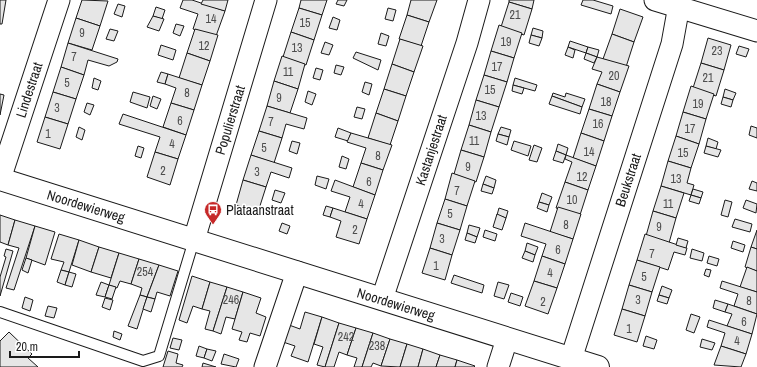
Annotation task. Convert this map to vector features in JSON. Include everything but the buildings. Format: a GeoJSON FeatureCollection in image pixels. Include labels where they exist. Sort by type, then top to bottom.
{"type":"FeatureCollection","features":[{"type":"Feature","properties":{"kind":"street","name":"Lindestraat"},"geometry":{"type":"LineString","coordinates":[[0,179],[59,0]]}},
{"type":"Feature","properties":{"kind":"street","name":"Populierstraat"},"geometry":{"type":"LineString","coordinates":[[194,240],[266,0]]}},
{"type":"Feature","properties":{"kind":"street","name":"Kastanjestraat"},"geometry":{"type":"LineString","coordinates":[[382,299],[467,43],[479,0]]}},
{"type":"Feature","properties":{"kind":"street"},"geometry":{"type":"LineString","coordinates":[[655,0],[679,4],[757,31]]}},
{"type":"Feature","properties":{"kind":"street","name":"Beukstraat"},"geometry":{"type":"LineString","coordinates":[[571,359],[672,44],[679,4]]}},
{"type":"Feature","properties":{"kind":"street","name":"Noordewierweg"},"geometry":{"type":"LineString","coordinates":[[0,179],[598,367]]}},
{"type":"Feature","properties":{"kind":"street"},"geometry":{"type":"LineString","coordinates":[[264,367],[297,272]]}},
{"type":"Feature","properties":{"kind":"street"},"geometry":{"type":"LineString","coordinates":[[498,367],[507,339]]}},
{"type":"Feature","properties":{"kind":"lane"},"geometry":{"type":"LineString","coordinates":[[0,312],[143,361],[159,356],[194,240]]}},
{"type":"Feature","properties":{"kind":"place","name":"Plataanstraat"},"geometry":{"type":"Point","coordinates":[213,225]}}]}
